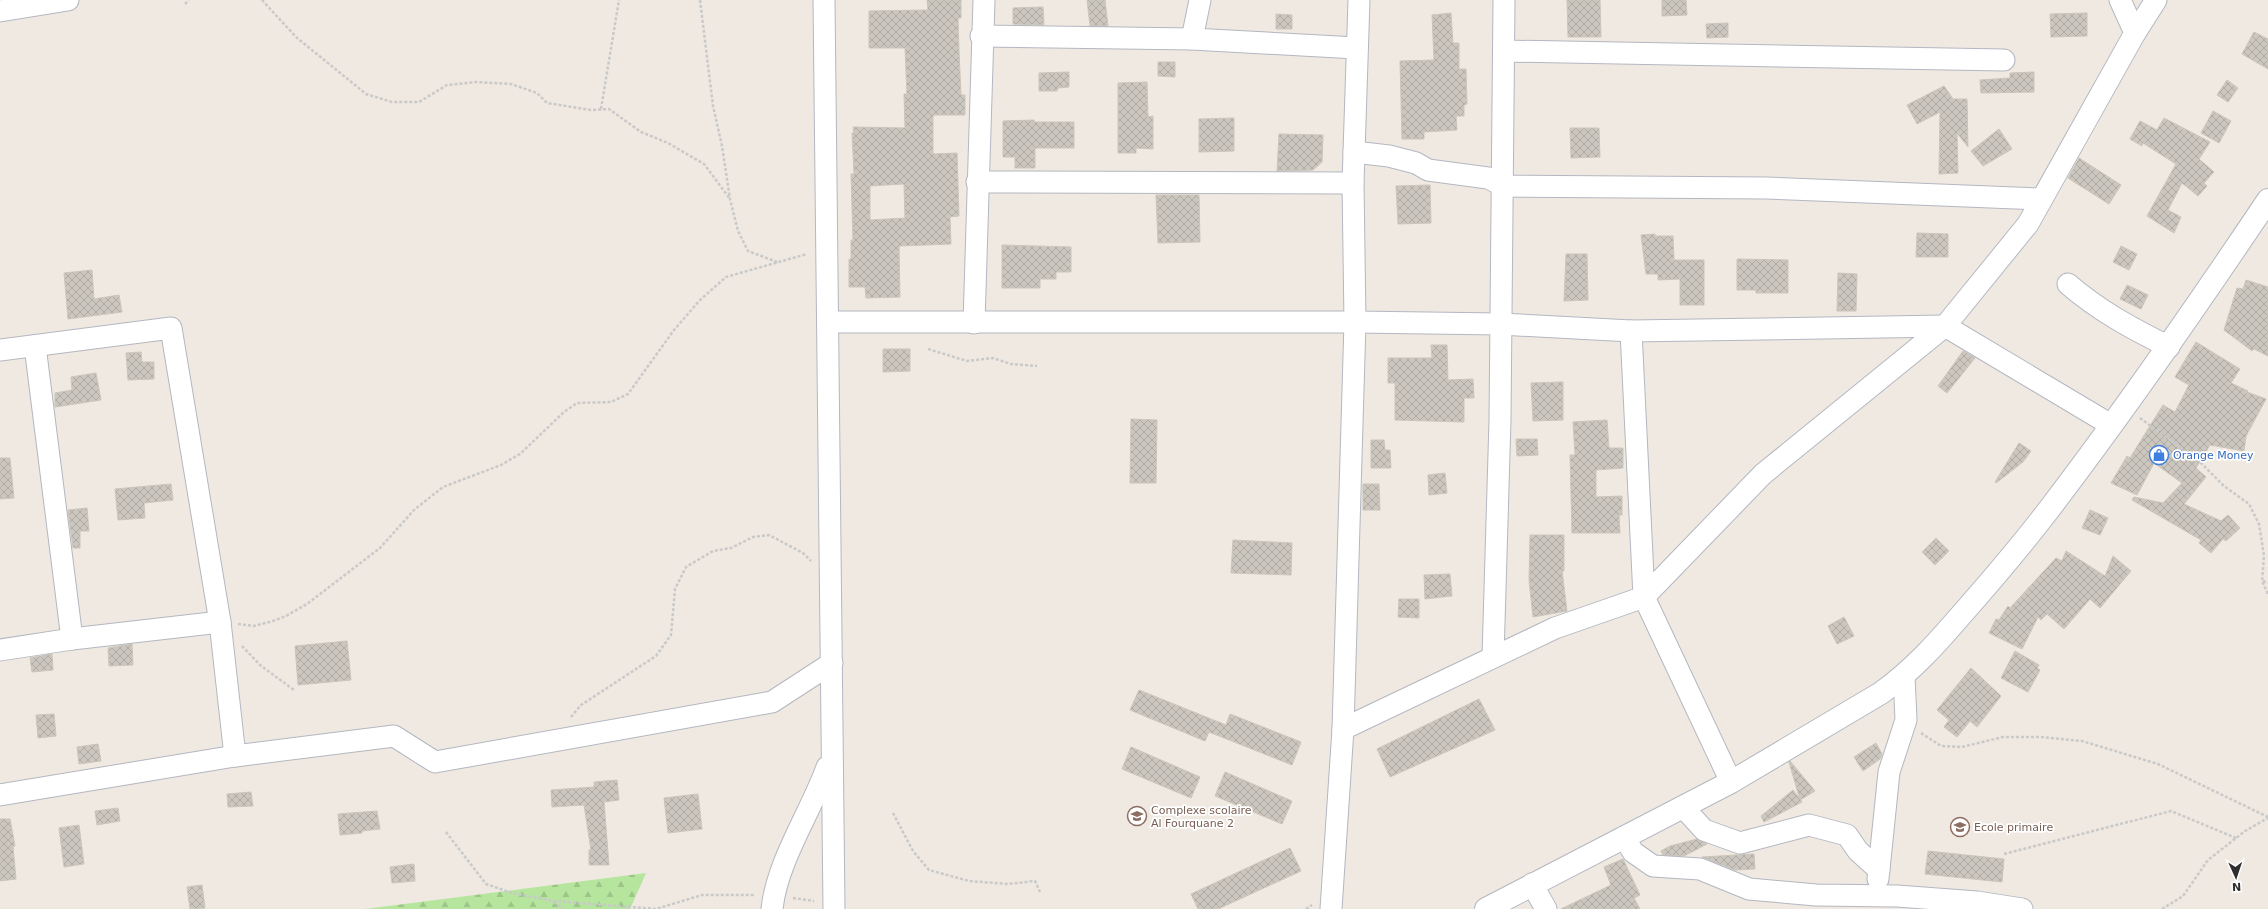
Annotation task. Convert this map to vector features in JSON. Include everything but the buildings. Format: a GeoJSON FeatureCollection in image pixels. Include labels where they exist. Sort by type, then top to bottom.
{"type":"FeatureCollection","features":[{"type":"Feature","properties":{"kind":"street"},"geometry":{"type":"LineString","coordinates":[[10,7],[68,0]]}},
{"type":"Feature","properties":{"kind":"street"},"geometry":{"type":"LineString","coordinates":[[824,0],[828,322],[829,577],[836,907]]}},
{"type":"Feature","properties":{"kind":"street"},"geometry":{"type":"LineString","coordinates":[[974,323],[981,36],[984,0]]}},
{"type":"Feature","properties":{"kind":"street"},"geometry":{"type":"LineString","coordinates":[[1192,39],[1200,0]]}},
{"type":"Feature","properties":{"kind":"street"},"geometry":{"type":"LineString","coordinates":[[1331,909],[1343,730],[1355,322],[1353,182],[1356,48],[1359,0]]}},
{"type":"Feature","properties":{"kind":"street"},"geometry":{"type":"LineString","coordinates":[[1494,657],[1504,186],[1504,0]]}},
{"type":"Feature","properties":{"kind":"street"},"geometry":{"type":"LineString","coordinates":[[2120,0],[2135,33]]}},
{"type":"Feature","properties":{"kind":"street"},"geometry":{"type":"LineString","coordinates":[[1343,730],[1555,628],[1644,597],[1763,474],[1945,326],[2028,224],[2135,33],[2156,0]]}},
{"type":"Feature","properties":{"kind":"street"},"geometry":{"type":"LineString","coordinates":[[981,36],[1192,39],[1356,48]]}},
{"type":"Feature","properties":{"kind":"street"},"geometry":{"type":"LineString","coordinates":[[1504,51],[2004,60]]}},
{"type":"Feature","properties":{"kind":"street"},"geometry":{"type":"LineString","coordinates":[[1354,152],[1389,156],[1416,163],[1428,170],[1488,178],[1504,186],[1766,188],[2041,199]]}},
{"type":"Feature","properties":{"kind":"street"},"geometry":{"type":"LineString","coordinates":[[977,182],[1353,182]]}},
{"type":"Feature","properties":{"kind":"street"},"geometry":{"type":"LineString","coordinates":[[1486,909],[1510,904],[1532,884],[1731,782],[1881,693],[1904,676],[1928,653],[2021,547],[2089,458],[2111,425],[2169,347],[2268,200]]}},
{"type":"Feature","properties":{"kind":"street"},"geometry":{"type":"LineString","coordinates":[[2068,284],[2084,298],[2123,324],[2169,347]]}},
{"type":"Feature","properties":{"kind":"street"},"geometry":{"type":"LineString","coordinates":[[828,322],[1355,322],[1500,324],[1631,331],[1945,326],[2111,425]]}},
{"type":"Feature","properties":{"kind":"street"},"geometry":{"type":"LineString","coordinates":[[0,350],[171,328],[220,622],[235,756]]}},
{"type":"Feature","properties":{"kind":"street"},"geometry":{"type":"LineString","coordinates":[[1631,331],[1644,597],[1731,782]]}},
{"type":"Feature","properties":{"kind":"street"},"geometry":{"type":"LineString","coordinates":[[35,346],[72,639]]}},
{"type":"Feature","properties":{"kind":"street"},"geometry":{"type":"LineString","coordinates":[[0,650],[72,639],[220,622]]}},
{"type":"Feature","properties":{"kind":"street"},"geometry":{"type":"LineString","coordinates":[[0,794],[235,756],[394,736],[435,762],[772,702],[832,662]]}},
{"type":"Feature","properties":{"kind":"street"},"geometry":{"type":"LineString","coordinates":[[1877,896],[1889,772],[1906,720],[1904,676]]}},
{"type":"Feature","properties":{"kind":"street"},"geometry":{"type":"LineString","coordinates":[[773,902],[795,838],[820,789],[832,755]]}},
{"type":"Feature","properties":{"kind":"street"},"geometry":{"type":"LineString","coordinates":[[1683,807],[1704,830],[1740,843],[1809,825],[1847,835],[1858,852],[1879,870]]}},
{"type":"Feature","properties":{"kind":"street"},"geometry":{"type":"LineString","coordinates":[[1624,837],[1633,852],[1653,866],[1700,869],[1749,889],[1816,895],[1877,896],[1977,902],[2022,909]]}},
{"type":"Feature","properties":{"kind":"street"},"geometry":{"type":"LineString","coordinates":[[1532,884],[1546,909]]}},
{"type":"Feature","properties":{"kind":"path"},"geometry":{"type":"LineString","coordinates":[[185,4],[189,0]]}},
{"type":"Feature","properties":{"kind":"path"},"geometry":{"type":"LineString","coordinates":[[262,0],[296,37],[366,94],[392,102],[419,102],[447,85],[476,82],[511,84],[537,93],[548,103],[569,107],[609,109],[641,132],[668,143],[704,164],[730,199]]}},
{"type":"Feature","properties":{"kind":"path"},"geometry":{"type":"LineString","coordinates":[[601,109],[619,0]]}},
{"type":"Feature","properties":{"kind":"path"},"geometry":{"type":"LineString","coordinates":[[700,0],[713,106],[722,146],[730,199],[738,231],[748,251],[777,262]]}},
{"type":"Feature","properties":{"kind":"path"},"geometry":{"type":"LineString","coordinates":[[220,622],[254,626],[286,616],[307,604],[380,548],[414,510],[443,487],[501,465],[520,454],[564,412],[577,403],[611,402],[628,394],[674,330],[700,300],[726,278],[810,253],[827,252]]}},
{"type":"Feature","properties":{"kind":"path"},"geometry":{"type":"LineString","coordinates":[[928,349],[967,361],[993,358],[1011,364],[1037,366]]}},
{"type":"Feature","properties":{"kind":"path"},"geometry":{"type":"LineString","coordinates":[[2125,408],[2153,426],[2194,457],[2224,486],[2249,504],[2259,524],[2264,556],[2262,581],[2268,594]]}},
{"type":"Feature","properties":{"kind":"path"},"geometry":{"type":"LineString","coordinates":[[557,740],[561,729],[581,705],[656,656],[671,635],[675,589],[686,567],[713,551],[731,548],[753,537],[769,535],[803,553],[829,577]]}},
{"type":"Feature","properties":{"kind":"path"},"geometry":{"type":"LineString","coordinates":[[2262,581],[2268,583]]}},
{"type":"Feature","properties":{"kind":"path"},"geometry":{"type":"LineString","coordinates":[[240,644],[260,665],[294,690]]}},
{"type":"Feature","properties":{"kind":"path"},"geometry":{"type":"LineString","coordinates":[[1903,733],[1917,731],[1941,746],[1962,747],[2003,737],[2041,737],[2082,741],[2158,764],[2268,818]]}},
{"type":"Feature","properties":{"kind":"path"},"geometry":{"type":"LineString","coordinates":[[2004,854],[2171,811],[2236,838]]}},
{"type":"Feature","properties":{"kind":"path"},"geometry":{"type":"LineString","coordinates":[[893,813],[913,851],[929,870],[968,881],[1008,884],[1034,881],[1040,892]]}},
{"type":"Feature","properties":{"kind":"path"},"geometry":{"type":"LineString","coordinates":[[2162,909],[2183,896],[2208,860],[2236,838],[2268,818]]}},
{"type":"Feature","properties":{"kind":"path"},"geometry":{"type":"LineString","coordinates":[[446,832],[486,884],[512,893],[554,902],[656,908],[702,895],[836,907]]}},
{"type":"Feature","properties":{"kind":"path"},"geometry":{"type":"LineString","coordinates":[[554,902],[563,909]]}},
{"type":"Feature","properties":{"kind":"green space"},"geometry":{"type":"Polygon","coordinates":[[[646,873],[630,909],[365,909],[646,873]]]}},
{"type":"Feature","properties":{"kind":"place","name":"Orange Money"},"geometry":{"type":"Point","coordinates":[2159,455]}},
{"type":"Feature","properties":{"kind":"place","name":"Complexe scolaire Al Fourquane 2"},"geometry":{"type":"Point","coordinates":[1137,816]}},
{"type":"Feature","properties":{"kind":"place","name":"Ecole primaire"},"geometry":{"type":"Point","coordinates":[1960,827]}}]}
